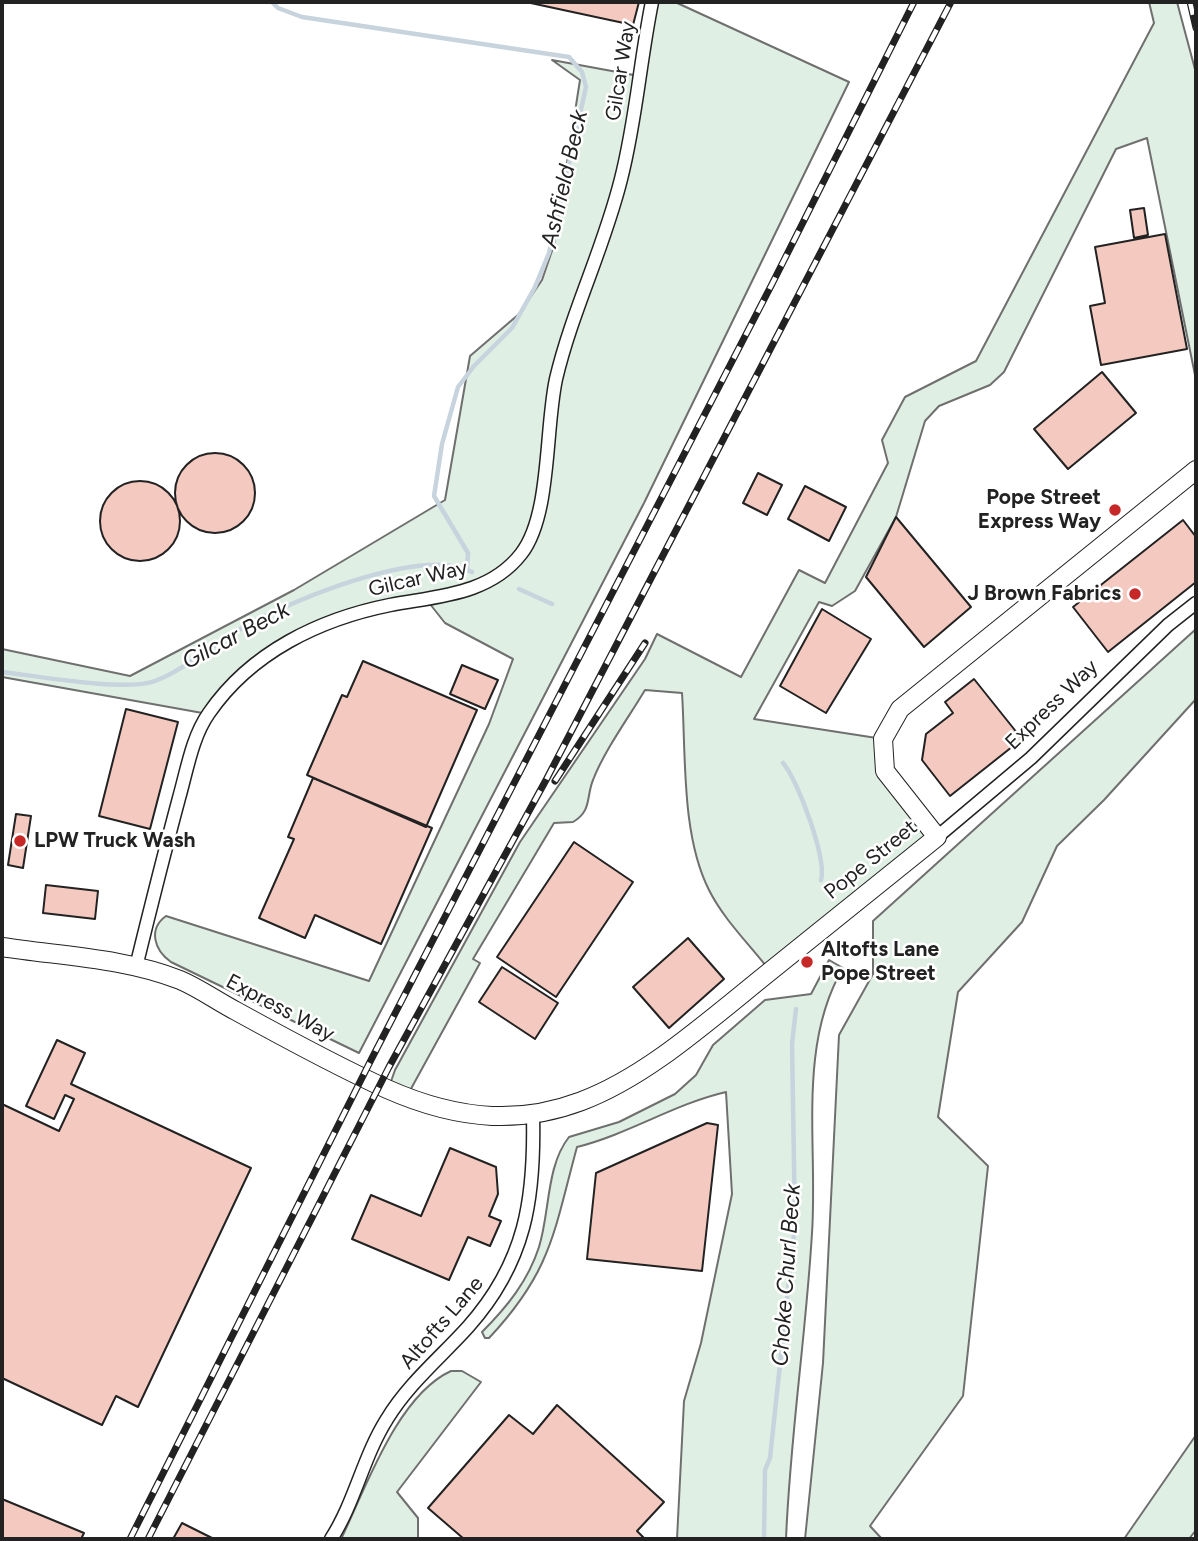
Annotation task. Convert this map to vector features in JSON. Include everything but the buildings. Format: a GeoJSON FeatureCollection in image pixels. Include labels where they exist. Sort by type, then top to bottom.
{"type":"FeatureCollection","features":[{"type":"Feature","properties":{"kind":"street","name":"Gilcar Way"},"geometry":{"type":"LineString","coordinates":[[136,967],[193,749],[200,729],[219,700],[262,659],[308,630],[356,613],[470,590],[510,566],[531,538],[541,509],[556,379],[575,310],[621,179],[652,2]]}},
{"type":"Feature","properties":{"kind":"street","name":"Pope Street"},"geometry":{"type":"LineString","coordinates":[[533,1115],[576,1105],[614,1089],[677,1048],[937,837],[885,771],[883,739],[900,709],[1196,470]]}},
{"type":"Feature","properties":{"kind":"street","name":"Express Way"},"geometry":{"type":"LineString","coordinates":[[937,837],[1031,758],[1168,625],[1196,603]]}},
{"type":"Feature","properties":{"kind":"street","name":"Express Way"},"geometry":{"type":"LineString","coordinates":[[2,947],[136,967],[181,980],[388,1090],[469,1113],[533,1115]]}},
{"type":"Feature","properties":{"kind":"street","name":"Altofts Lane"},"geometry":{"type":"LineString","coordinates":[[331,1539],[341,1524],[370,1446],[388,1416],[470,1326],[499,1288],[517,1247],[528,1210],[534,1174],[533,1115]]}},
{"type":"Feature","properties":{"kind":"green space"},"geometry":{"type":"Polygon","coordinates":[[[652,2],[675,2],[849,82],[644,503],[359,1053],[171,962],[157,946],[157,927],[166,916],[369,981],[489,724],[513,659],[445,623],[426,599],[390,605],[284,644],[208,714],[2,677],[2,649],[130,676],[294,590],[445,500],[470,356],[519,314],[542,280],[554,245],[580,80],[552,60],[639,76],[652,2]]]}},
{"type":"Feature","properties":{"kind":"green space"},"geometry":{"type":"Polygon","coordinates":[[[1149,2],[1177,2],[1196,73],[1196,380],[1147,138],[1116,149],[1004,372],[990,385],[939,406],[925,421],[896,517],[855,591],[832,606],[819,602],[754,719],[883,739],[885,771],[937,837],[770,971],[722,912],[700,868],[686,794],[682,693],[645,690],[598,769],[583,813],[573,822],[554,823],[473,959],[480,963],[407,1096],[388,1090],[395,1070],[520,842],[645,659],[657,634],[741,677],[799,570],[825,583],[888,463],[882,440],[905,397],[976,361],[1154,23],[1149,2]]]}},
{"type":"Feature","properties":{"kind":"green space"},"geometry":{"type":"Polygon","coordinates":[[[1196,629],[1196,699],[1104,800],[1057,846],[1022,922],[958,992],[938,1117],[988,1166],[963,1396],[870,1526],[882,1539],[805,1539],[823,1363],[839,1035],[873,974],[873,921],[1196,629]]]}},
{"type":"Feature","properties":{"kind":"green space"},"geometry":{"type":"Polygon","coordinates":[[[829,960],[843,968],[829,998],[815,1063],[812,1097],[812,1233],[786,1539],[677,1539],[684,1401],[701,1343],[732,1194],[726,1092],[577,1147],[556,1227],[538,1270],[526,1292],[489,1338],[485,1338],[482,1332],[516,1293],[529,1271],[543,1233],[552,1175],[569,1137],[619,1122],[675,1094],[696,1075],[713,1045],[765,1000],[811,994],[829,960]]]}},
{"type":"Feature","properties":{"kind":"green space"},"geometry":{"type":"Polygon","coordinates":[[[451,1371],[462,1371],[481,1382],[397,1492],[418,1518],[418,1539],[345,1539],[342,1537],[373,1469],[400,1421],[432,1383],[451,1371]]]}},
{"type":"Feature","properties":{"kind":"green space"},"geometry":{"type":"Polygon","coordinates":[[[1196,1435],[1196,1530],[1189,1539],[1124,1539],[1196,1435]]]}},
{"type":"Feature","properties":{"kind":"waterway","name":"Ashfield Beck"},"geometry":{"type":"LineString","coordinates":[[272,2],[278,8],[302,17],[569,57],[582,72],[586,87],[549,253],[535,287],[512,328],[474,366],[458,387],[442,444],[434,496],[468,553],[467,569]]}},
{"type":"Feature","properties":{"kind":"waterway","name":"Gilcar Beck"},"geometry":{"type":"LineString","coordinates":[[2,672],[103,684],[142,684],[175,672],[232,634],[282,608],[350,582],[420,566],[449,565],[472,572]]}},
{"type":"Feature","properties":{"kind":"waterway","name":"Choke Churl Beck"},"geometry":{"type":"LineString","coordinates":[[519,589],[552,604]]}},
{"type":"Feature","properties":{"kind":"waterway","name":"Choke Churl Beck"},"geometry":{"type":"LineString","coordinates":[[783,763],[796,786],[816,838],[822,870],[821,880]]}},
{"type":"Feature","properties":{"kind":"waterway","name":"Choke Churl Beck"},"geometry":{"type":"LineString","coordinates":[[764,1539],[765,1470],[770,1458],[795,1224],[792,1044],[796,1009]]}},
{"type":"Feature","properties":{"kind":"railway"},"geometry":{"type":"LineString","coordinates":[[130,1539],[372,1058],[772,284],[914,2]]}},
{"type":"Feature","properties":{"kind":"railway"},"geometry":{"type":"LineString","coordinates":[[148,1539],[389,1067],[546,780],[951,2]]}},
{"type":"Feature","properties":{"kind":"railway"},"geometry":{"type":"LineString","coordinates":[[1190,2],[1196,28]]}},
{"type":"Feature","properties":{"kind":"railway"},"geometry":{"type":"LineString","coordinates":[[555,781],[645,643]]}},
{"type":"Feature","properties":{"kind":"place","name":"Pope Street Express Way"},"geometry":{"type":"Point","coordinates":[1115,510]}},
{"type":"Feature","properties":{"kind":"place","name":"J Brown Fabrics"},"geometry":{"type":"Point","coordinates":[1135,594]}},
{"type":"Feature","properties":{"kind":"place","name":"LPW Truck Wash"},"geometry":{"type":"Point","coordinates":[20,841]}},
{"type":"Feature","properties":{"kind":"place","name":"Altofts Lane Pope Street"},"geometry":{"type":"Point","coordinates":[807,962]}}]}
